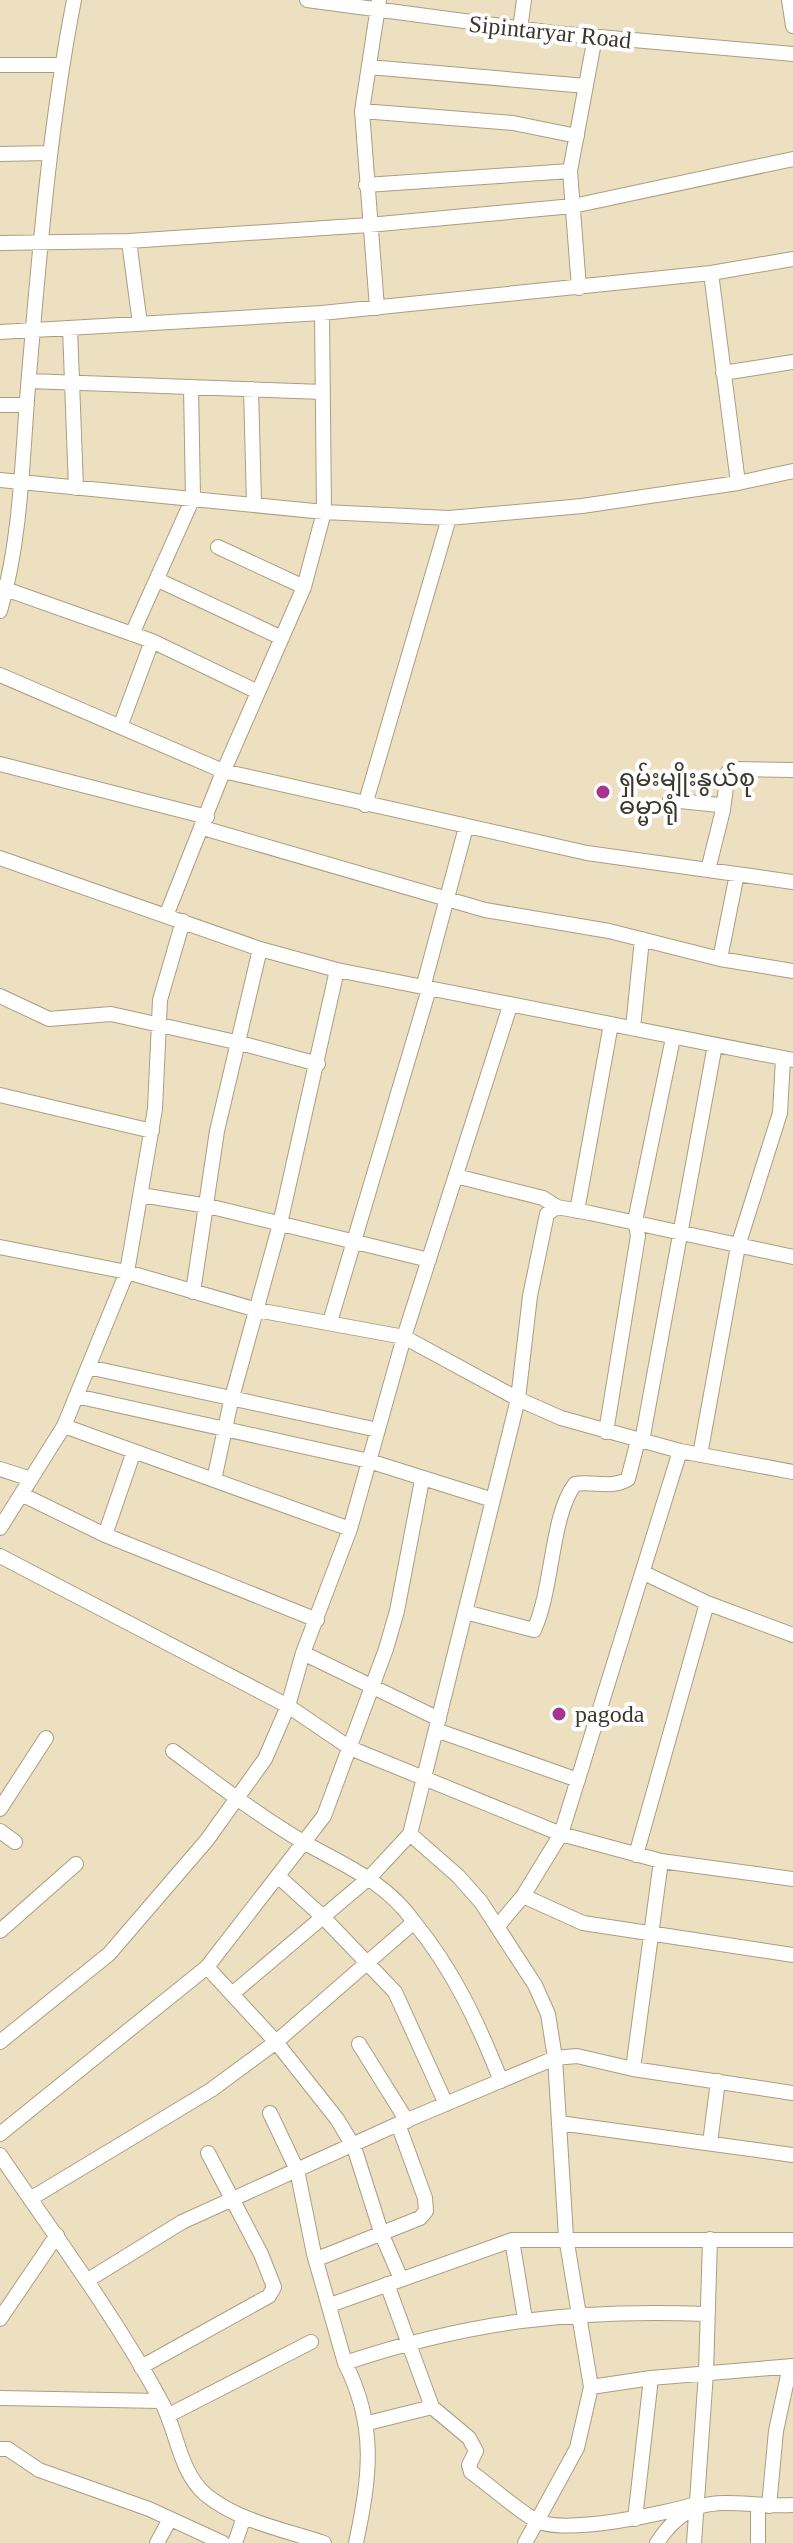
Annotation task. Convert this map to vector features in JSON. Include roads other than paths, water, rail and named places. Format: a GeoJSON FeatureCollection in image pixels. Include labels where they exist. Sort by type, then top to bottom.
{"type":"FeatureCollection","features":[{"type":"Feature","properties":{"kind":"street"},"geometry":{"type":"LineString","coordinates":[[0,611],[21,482],[49,153],[74,0]]}},
{"type":"Feature","properties":{"kind":"street","name":"Sipintaryar Road"},"geometry":{"type":"LineString","coordinates":[[307,0],[378,6],[520,29],[793,54]]}},
{"type":"Feature","properties":{"kind":"street"},"geometry":{"type":"LineString","coordinates":[[520,29],[524,0]]}},
{"type":"Feature","properties":{"kind":"street"},"geometry":{"type":"LineString","coordinates":[[789,0],[793,26]]}},
{"type":"Feature","properties":{"kind":"street"},"geometry":{"type":"LineString","coordinates":[[377,308],[362,111],[378,6]]}},
{"type":"Feature","properties":{"kind":"street"},"geometry":{"type":"LineString","coordinates":[[579,288],[570,171],[595,37]]}},
{"type":"Feature","properties":{"kind":"street"},"geometry":{"type":"LineString","coordinates":[[0,65],[61,65]]}},
{"type":"Feature","properties":{"kind":"street"},"geometry":{"type":"LineString","coordinates":[[369,67],[586,86]]}},
{"type":"Feature","properties":{"kind":"street"},"geometry":{"type":"LineString","coordinates":[[362,111],[513,123],[577,136]]}},
{"type":"Feature","properties":{"kind":"street"},"geometry":{"type":"LineString","coordinates":[[0,154],[49,153]]}},
{"type":"Feature","properties":{"kind":"street"},"geometry":{"type":"LineString","coordinates":[[0,243],[129,241],[369,225],[573,206],[793,159]]}},
{"type":"Feature","properties":{"kind":"street"},"geometry":{"type":"LineString","coordinates":[[366,185],[570,171]]}},
{"type":"Feature","properties":{"kind":"street"},"geometry":{"type":"LineString","coordinates":[[129,241],[140,324]]}},
{"type":"Feature","properties":{"kind":"street"},"geometry":{"type":"LineString","coordinates":[[0,332],[377,308],[711,273],[793,259]]}},
{"type":"Feature","properties":{"kind":"street"},"geometry":{"type":"LineString","coordinates":[[711,273],[738,483]]}},
{"type":"Feature","properties":{"kind":"street"},"geometry":{"type":"LineString","coordinates":[[166,916],[223,771],[304,587],[324,512],[322,313]]}},
{"type":"Feature","properties":{"kind":"street"},"geometry":{"type":"LineString","coordinates":[[70,328],[76,488]]}},
{"type":"Feature","properties":{"kind":"street"},"geometry":{"type":"LineString","coordinates":[[723,373],[793,362]]}},
{"type":"Feature","properties":{"kind":"street"},"geometry":{"type":"LineString","coordinates":[[29,381],[323,392]]}},
{"type":"Feature","properties":{"kind":"street"},"geometry":{"type":"LineString","coordinates":[[132,634],[193,498],[191,387]]}},
{"type":"Feature","properties":{"kind":"street"},"geometry":{"type":"LineString","coordinates":[[251,389],[254,504]]}},
{"type":"Feature","properties":{"kind":"street"},"geometry":{"type":"LineString","coordinates":[[0,405],[27,405]]}},
{"type":"Feature","properties":{"kind":"street"},"geometry":{"type":"LineString","coordinates":[[0,480],[324,512],[449,518],[582,506],[738,483],[793,471]]}},
{"type":"Feature","properties":{"kind":"street"},"geometry":{"type":"LineString","coordinates":[[365,805],[449,518]]}},
{"type":"Feature","properties":{"kind":"street"},"geometry":{"type":"LineString","coordinates":[[218,547],[304,587]]}},
{"type":"Feature","properties":{"kind":"street"},"geometry":{"type":"LineString","coordinates":[[158,580],[282,638]]}},
{"type":"Feature","properties":{"kind":"street"},"geometry":{"type":"LineString","coordinates":[[3,587],[152,641],[258,692]]}},
{"type":"Feature","properties":{"kind":"street"},"geometry":{"type":"LineString","coordinates":[[120,727],[152,641]]}},
{"type":"Feature","properties":{"kind":"street"},"geometry":{"type":"LineString","coordinates":[[0,675],[223,771],[587,853],[793,882]]}},
{"type":"Feature","properties":{"kind":"street"},"geometry":{"type":"LineString","coordinates":[[0,764],[205,822],[448,900],[642,939],[720,959],[793,971]]}},
{"type":"Feature","properties":{"kind":"street"},"geometry":{"type":"LineString","coordinates":[[708,870],[723,810],[728,772],[732,769],[793,770]]}},
{"type":"Feature","properties":{"kind":"street"},"geometry":{"type":"LineString","coordinates":[[670,800],[719,805],[723,810]]}},
{"type":"Feature","properties":{"kind":"street"},"geometry":{"type":"LineString","coordinates":[[330,1322],[402,1087],[466,827]]}},
{"type":"Feature","properties":{"kind":"street"},"geometry":{"type":"LineString","coordinates":[[0,858],[260,949],[337,970],[788,1060],[780,1113],[738,1246],[700,1455]]}},
{"type":"Feature","properties":{"kind":"street"},"geometry":{"type":"LineString","coordinates":[[720,959],[737,874]]}},
{"type":"Feature","properties":{"kind":"street"},"geometry":{"type":"LineString","coordinates":[[0,1528],[64,1426],[127,1272],[152,1131],[160,1000],[183,921]]}},
{"type":"Feature","properties":{"kind":"street"},"geometry":{"type":"LineString","coordinates":[[633,1028],[642,939]]}},
{"type":"Feature","properties":{"kind":"street"},"geometry":{"type":"LineString","coordinates":[[193,1292],[217,1131],[260,949]]}},
{"type":"Feature","properties":{"kind":"street"},"geometry":{"type":"LineString","coordinates":[[214,1480],[231,1401],[280,1224],[337,970]]}},
{"type":"Feature","properties":{"kind":"street"},"geometry":{"type":"LineString","coordinates":[[0,996],[49,1019],[111,1014],[318,1064]]}},
{"type":"Feature","properties":{"kind":"street"},"geometry":{"type":"LineString","coordinates":[[0,2042],[109,1954],[198,1851],[265,1759],[288,1706],[303,1653],[350,1529],[404,1337],[510,1006]]}},
{"type":"Feature","properties":{"kind":"street"},"geometry":{"type":"LineString","coordinates":[[577,1211],[611,1024]]}},
{"type":"Feature","properties":{"kind":"street"},"geometry":{"type":"LineString","coordinates":[[606,1432],[638,1236],[635,1221],[673,1038]]}},
{"type":"Feature","properties":{"kind":"street"},"geometry":{"type":"LineString","coordinates":[[465,1612],[534,1630],[552,1568],[565,1499],[575,1484],[594,1482],[609,1486],[628,1479],[640,1441],[715,1045]]}},
{"type":"Feature","properties":{"kind":"street"},"geometry":{"type":"LineString","coordinates":[[0,1095],[152,1131]]}},
{"type":"Feature","properties":{"kind":"street"},"geometry":{"type":"LineString","coordinates":[[456,1176],[543,1198],[557,1207],[635,1221],[793,1257]]}},
{"type":"Feature","properties":{"kind":"street"},"geometry":{"type":"LineString","coordinates":[[141,1195],[208,1206],[429,1260]]}},
{"type":"Feature","properties":{"kind":"street"},"geometry":{"type":"LineString","coordinates":[[232,1994],[370,1877],[410,1834],[518,1399],[536,1266],[547,1214],[557,1207]]}},
{"type":"Feature","properties":{"kind":"street"},"geometry":{"type":"LineString","coordinates":[[0,1247],[127,1272],[257,1310],[404,1337],[518,1399],[606,1432],[680,1451],[793,1472]]}},
{"type":"Feature","properties":{"kind":"street"},"geometry":{"type":"LineString","coordinates":[[88,1367],[231,1401],[378,1430]]}},
{"type":"Feature","properties":{"kind":"street"},"geometry":{"type":"LineString","coordinates":[[76,1396],[369,1461],[493,1500]]}},
{"type":"Feature","properties":{"kind":"street"},"geometry":{"type":"LineString","coordinates":[[64,1426],[350,1529]]}},
{"type":"Feature","properties":{"kind":"street"},"geometry":{"type":"LineString","coordinates":[[105,1535],[134,1451]]}},
{"type":"Feature","properties":{"kind":"street"},"geometry":{"type":"LineString","coordinates":[[497,1927],[523,1896],[561,1834],[680,1451]]}},
{"type":"Feature","properties":{"kind":"street"},"geometry":{"type":"LineString","coordinates":[[0,1469],[31,1479]]}},
{"type":"Feature","properties":{"kind":"street"},"geometry":{"type":"LineString","coordinates":[[0,2134],[207,1967],[305,1843],[333,1797],[397,1611],[422,1480]]}},
{"type":"Feature","properties":{"kind":"street"},"geometry":{"type":"LineString","coordinates":[[23,1495],[105,1535],[317,1620]]}},
{"type":"Feature","properties":{"kind":"street"},"geometry":{"type":"LineString","coordinates":[[0,1556],[288,1706],[350,1748],[561,1834],[661,1861],[793,1879]]}},
{"type":"Feature","properties":{"kind":"street"},"geometry":{"type":"LineString","coordinates":[[644,1573],[707,1603],[793,1635]]}},
{"type":"Feature","properties":{"kind":"street"},"geometry":{"type":"LineString","coordinates":[[636,1855],[707,1603]]}},
{"type":"Feature","properties":{"kind":"street"},"geometry":{"type":"LineString","coordinates":[[303,1653],[372,1684],[438,1725],[578,1780]]}},
{"type":"Feature","properties":{"kind":"street"},"geometry":{"type":"LineString","coordinates":[[0,1809],[46,1738]]}},
{"type":"Feature","properties":{"kind":"street"},"geometry":{"type":"LineString","coordinates":[[173,1751],[236,1798],[305,1843],[370,1877],[444,1958],[474,2015],[501,2081]]}},
{"type":"Feature","properties":{"kind":"street"},"geometry":{"type":"LineString","coordinates":[[0,1831],[15,1842]]}},
{"type":"Feature","properties":{"kind":"street"},"geometry":{"type":"LineString","coordinates":[[410,1834],[458,1876],[481,1902],[535,1985],[548,2014],[555,2058],[566,2237],[591,2387],[577,2448],[525,2543]]}},
{"type":"Feature","properties":{"kind":"street"},"geometry":{"type":"LineString","coordinates":[[633,2069],[661,1861]]}},
{"type":"Feature","properties":{"kind":"street"},"geometry":{"type":"LineString","coordinates":[[0,1931],[76,1864]]}},
{"type":"Feature","properties":{"kind":"street"},"geometry":{"type":"LineString","coordinates":[[279,1877],[323,1917],[395,1992],[446,2104]]}},
{"type":"Feature","properties":{"kind":"street"},"geometry":{"type":"LineString","coordinates":[[523,1896],[583,1923],[793,1955]]}},
{"type":"Feature","properties":{"kind":"street"},"geometry":{"type":"LineString","coordinates":[[30,2199],[211,2090],[276,2042],[414,1922]]}},
{"type":"Feature","properties":{"kind":"street"},"geometry":{"type":"LineString","coordinates":[[207,1967],[276,2042],[354,2147],[382,2235],[405,2342],[432,2407],[469,2438],[476,2451],[469,2465],[471,2472],[538,2522],[568,2525],[635,2519],[699,2503],[793,2505]]}},
{"type":"Feature","properties":{"kind":"street"},"geometry":{"type":"LineString","coordinates":[[317,2259],[382,2235],[420,2218],[426,2211],[425,2198],[402,2123],[359,2044]]}},
{"type":"Feature","properties":{"kind":"street"},"geometry":{"type":"LineString","coordinates":[[88,2280],[182,2222],[555,2058],[577,2056],[633,2069],[793,2093]]}},
{"type":"Feature","properties":{"kind":"street"},"geometry":{"type":"LineString","coordinates":[[710,2143],[718,2081]]}},
{"type":"Feature","properties":{"kind":"street"},"geometry":{"type":"LineString","coordinates":[[270,2113],[297,2170],[345,2363],[359,2391],[368,2423],[368,2484],[356,2543]]}},
{"type":"Feature","properties":{"kind":"street"},"geometry":{"type":"LineString","coordinates":[[559,2123],[793,2155]]}},
{"type":"Feature","properties":{"kind":"street"},"geometry":{"type":"LineString","coordinates":[[141,2367],[269,2296],[274,2287],[208,2153]]}},
{"type":"Feature","properties":{"kind":"street"},"geometry":{"type":"LineString","coordinates":[[0,2155],[88,2280],[141,2367],[169,2415],[187,2471],[204,2493],[244,2517],[314,2541]]}},
{"type":"Feature","properties":{"kind":"street"},"geometry":{"type":"LineString","coordinates":[[0,2319],[57,2235]]}},
{"type":"Feature","properties":{"kind":"street"},"geometry":{"type":"LineString","coordinates":[[330,2305],[512,2240],[566,2237],[793,2240]]}},
{"type":"Feature","properties":{"kind":"street"},"geometry":{"type":"LineString","coordinates":[[694,2543],[706,2373],[710,2239]]}},
{"type":"Feature","properties":{"kind":"street"},"geometry":{"type":"LineString","coordinates":[[512,2240],[525,2319]]}},
{"type":"Feature","properties":{"kind":"street"},"geometry":{"type":"LineString","coordinates":[[345,2363],[405,2342],[525,2319],[579,2313],[707,2314]]}},
{"type":"Feature","properties":{"kind":"street"},"geometry":{"type":"LineString","coordinates":[[169,2415],[311,2342]]}},
{"type":"Feature","properties":{"kind":"street"},"geometry":{"type":"LineString","coordinates":[[591,2387],[651,2378],[791,2366],[776,2431],[758,2543]]}},
{"type":"Feature","properties":{"kind":"street"},"geometry":{"type":"LineString","coordinates":[[635,2519],[651,2378]]}},
{"type":"Feature","properties":{"kind":"street"},"geometry":{"type":"LineString","coordinates":[[0,2398],[161,2401]]}},
{"type":"Feature","properties":{"kind":"street"},"geometry":{"type":"LineString","coordinates":[[368,2423],[432,2407]]}},
{"type":"Feature","properties":{"kind":"street"},"geometry":{"type":"LineString","coordinates":[[0,2449],[8,2449],[39,2470],[170,2519],[223,2543]]}},
{"type":"Feature","properties":{"kind":"street"},"geometry":{"type":"LineString","coordinates":[[657,2543],[678,2515],[699,2503]]}},
{"type":"Feature","properties":{"kind":"street"},"geometry":{"type":"LineString","coordinates":[[235,2543],[244,2517]]}},
{"type":"Feature","properties":{"kind":"street"},"geometry":{"type":"LineString","coordinates":[[157,2543],[170,2519]]}},
{"type":"Feature","properties":{"kind":"place","name":"ရှမ်းမျိုးနွယ်စု ဓမ္မာရုံ"},"geometry":{"type":"Point","coordinates":[603,792]}},
{"type":"Feature","properties":{"kind":"place","name":"pagoda"},"geometry":{"type":"Point","coordinates":[559,1714]}}]}
